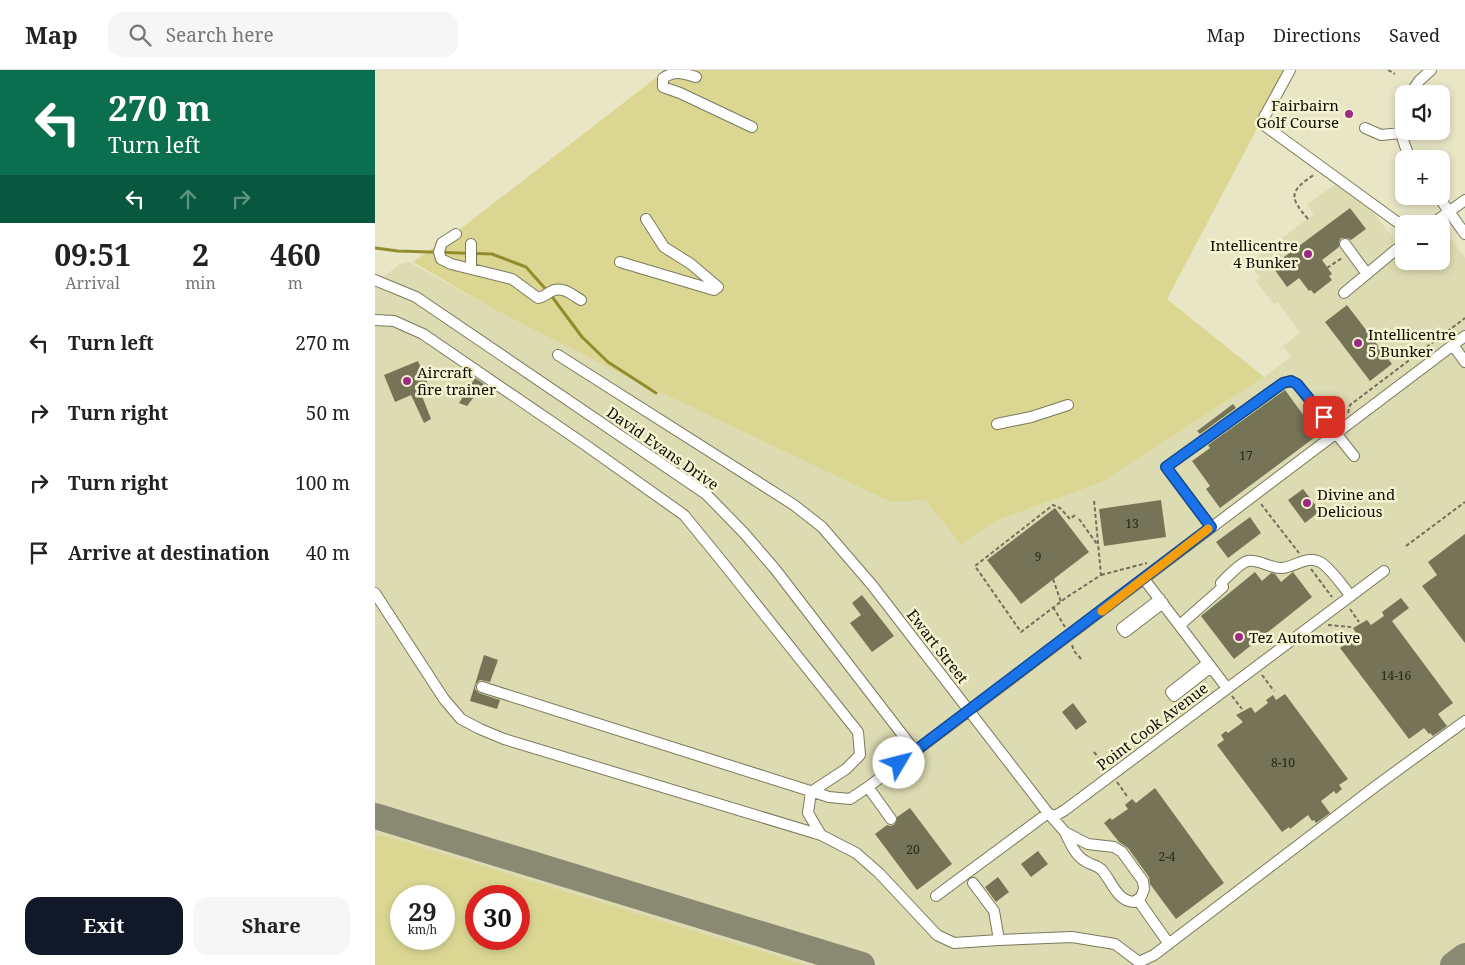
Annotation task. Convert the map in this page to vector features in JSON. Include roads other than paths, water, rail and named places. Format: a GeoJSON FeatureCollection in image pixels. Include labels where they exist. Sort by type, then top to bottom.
{"type":"FeatureCollection","features":[{"type":"Feature","properties":{"kind":"street"},"geometry":{"type":"LineString","coordinates":[[1290,70],[1261,123],[1395,221]]}},
{"type":"Feature","properties":{"kind":"street"},"geometry":{"type":"LineString","coordinates":[[1417,85],[1431,70]]}},
{"type":"Feature","properties":{"kind":"street"},"geometry":{"type":"LineString","coordinates":[[696,77],[678,71],[670,72],[663,78],[663,87],[752,127]]}},
{"type":"Feature","properties":{"kind":"street"},"geometry":{"type":"LineString","coordinates":[[1365,128],[1381,135],[1395,130]]}},
{"type":"Feature","properties":{"kind":"street"},"geometry":{"type":"LineString","coordinates":[[1444,215],[1465,200]]}},
{"type":"Feature","properties":{"kind":"street"},"geometry":{"type":"LineString","coordinates":[[1445,205],[1465,234]]}},
{"type":"Feature","properties":{"kind":"street"},"geometry":{"type":"LineString","coordinates":[[620,262],[714,290],[718,287],[691,264],[664,247],[646,219]]}},
{"type":"Feature","properties":{"kind":"street"},"geometry":{"type":"LineString","coordinates":[[456,234],[442,243],[439,252],[441,259],[451,264],[512,279],[538,298],[557,289],[565,290],[581,300]]}},
{"type":"Feature","properties":{"kind":"street"},"geometry":{"type":"LineString","coordinates":[[470,245],[471,269]]}},
{"type":"Feature","properties":{"kind":"street"},"geometry":{"type":"LineString","coordinates":[[1348,248],[1367,274]]}},
{"type":"Feature","properties":{"kind":"street"},"geometry":{"type":"LineString","coordinates":[[1343,293],[1395,250]]}},
{"type":"Feature","properties":{"kind":"street","name":"David Evans Drive"},"geometry":{"type":"LineString","coordinates":[[375,280],[416,297],[706,494],[744,533],[775,569],[915,751]]}},
{"type":"Feature","properties":{"kind":"street"},"geometry":{"type":"LineString","coordinates":[[375,320],[395,321],[423,334],[684,515],[859,732],[860,755],[846,769],[811,792],[808,813],[821,835]]}},
{"type":"Feature","properties":{"kind":"street"},"geometry":{"type":"LineString","coordinates":[[482,687],[811,792],[835,798],[850,799],[1465,336]]}},
{"type":"Feature","properties":{"kind":"street"},"geometry":{"type":"LineString","coordinates":[[1453,345],[1465,362]]}},
{"type":"Feature","properties":{"kind":"street","name":"Ewart Street"},"geometry":{"type":"LineString","coordinates":[[558,355],[794,505],[822,527],[877,592],[1048,813],[1065,832]]}},
{"type":"Feature","properties":{"kind":"street"},"geometry":{"type":"LineString","coordinates":[[1211,527],[1166,467],[1283,383],[1291,381],[1297,384],[1354,456]]}},
{"type":"Feature","properties":{"kind":"street"},"geometry":{"type":"LineString","coordinates":[[997,424],[1031,418],[1069,405]]}},
{"type":"Feature","properties":{"kind":"street"},"geometry":{"type":"LineString","coordinates":[[1180,625],[1223,587],[1221,583],[1248,561],[1279,568],[1307,560],[1318,561],[1325,566],[1349,601]]}},
{"type":"Feature","properties":{"kind":"street","name":"Point Cook Avenue"},"geometry":{"type":"LineString","coordinates":[[936,896],[1048,813],[1055,816],[1065,810],[1349,601],[1384,571]]}},
{"type":"Feature","properties":{"kind":"street"},"geometry":{"type":"LineString","coordinates":[[1144,579],[1228,690]]}},
{"type":"Feature","properties":{"kind":"street"},"geometry":{"type":"LineString","coordinates":[[375,593],[444,700],[461,719],[480,730],[504,739],[821,835],[856,853],[879,873],[937,935],[954,943],[1072,937],[1115,944],[1139,962],[1154,955],[1169,944],[1368,792],[1465,721]]}},
{"type":"Feature","properties":{"kind":"street"},"geometry":{"type":"LineString","coordinates":[[1124,630],[1162,601]]}},
{"type":"Feature","properties":{"kind":"street"},"geometry":{"type":"LineString","coordinates":[[1172,694],[1210,665]]}},
{"type":"Feature","properties":{"kind":"street"},"geometry":{"type":"LineString","coordinates":[[868,787],[891,819]]}},
{"type":"Feature","properties":{"kind":"street"},"geometry":{"type":"LineString","coordinates":[[1065,832],[1088,844],[1114,847],[1122,852],[1143,881],[1145,889],[1141,897],[1134,902],[1122,898],[1101,869],[1094,864],[1086,862],[1070,845],[1065,832]]}},
{"type":"Feature","properties":{"kind":"street"},"geometry":{"type":"LineString","coordinates":[[973,883],[994,911],[999,940]]}},
{"type":"Feature","properties":{"kind":"street"},"geometry":{"type":"LineString","coordinates":[[1138,900],[1169,944]]}},
{"type":"Feature","properties":{"kind":"waterway"},"geometry":{"type":"LineString","coordinates":[[375,248],[398,251],[492,254],[526,267],[550,294],[582,337],[608,362],[656,393]]}},
{"type":"Feature","properties":{"kind":"place","name":"Fairbairn Golf Course"},"geometry":{"type":"Point","coordinates":[1349,114]}},
{"type":"Feature","properties":{"kind":"place","name":"Intellicentre 4 Bunker"},"geometry":{"type":"Point","coordinates":[1308,254]}},
{"type":"Feature","properties":{"kind":"place","name":"Intellicentre 5 Bunker"},"geometry":{"type":"Point","coordinates":[1358,343]}},
{"type":"Feature","properties":{"kind":"place","name":"Aircraft fire trainer"},"geometry":{"type":"Point","coordinates":[407,381]}},
{"type":"Feature","properties":{"kind":"place","name":"Divine and Delicious"},"geometry":{"type":"Point","coordinates":[1307,503]}},
{"type":"Feature","properties":{"kind":"place","name":"Tez Automotive"},"geometry":{"type":"Point","coordinates":[1239,637]}}]}
